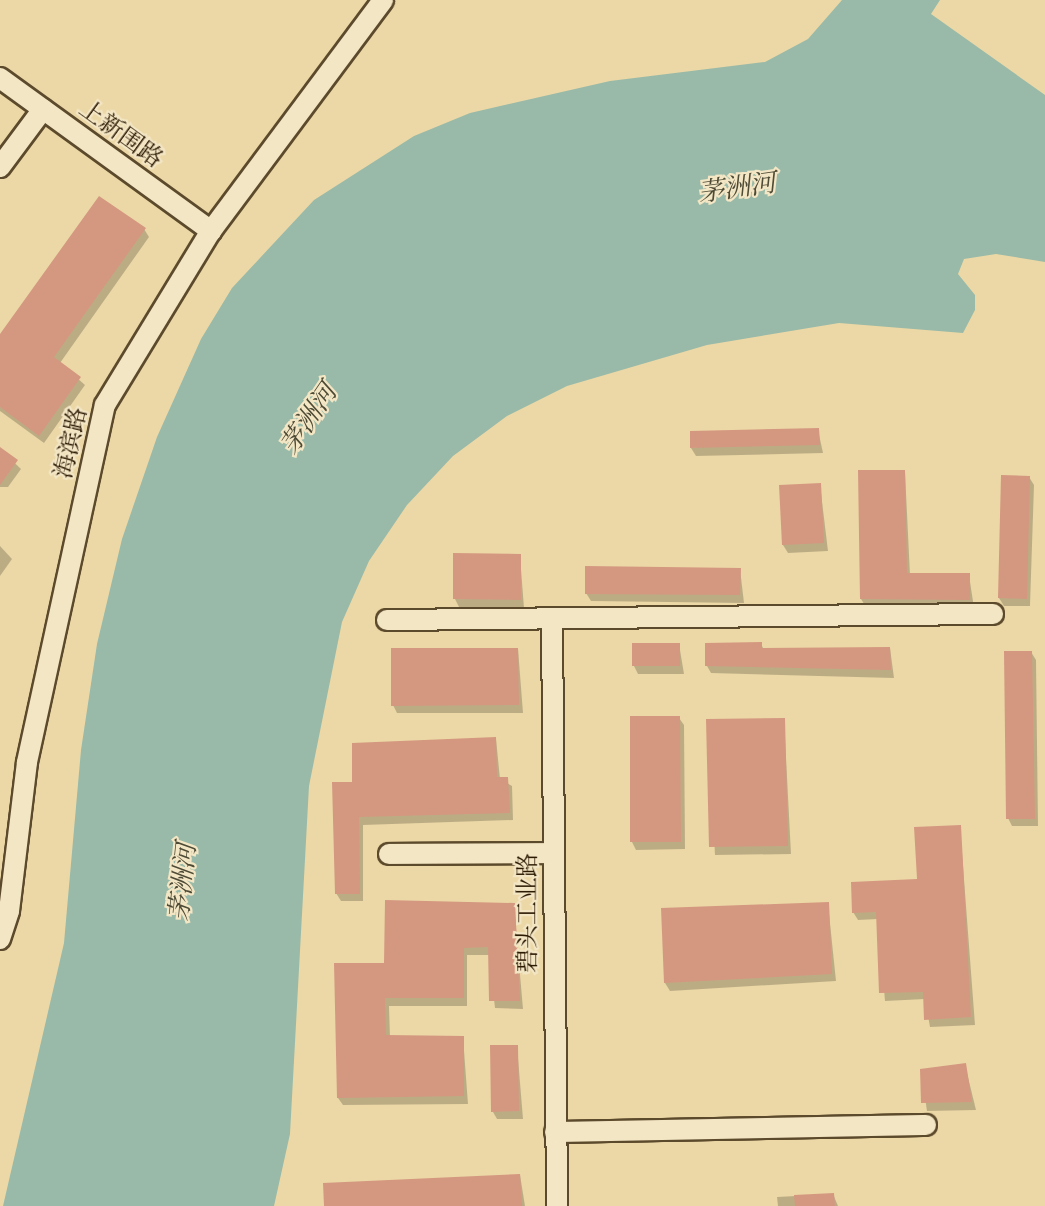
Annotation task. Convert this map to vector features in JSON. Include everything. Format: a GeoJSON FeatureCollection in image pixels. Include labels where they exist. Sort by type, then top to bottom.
{"type":"FeatureCollection","features":[{"type":"Feature","properties":{"kind":"street","name":"海滨路"},"geometry":{"type":"LineString","coordinates":[[0,939],[9,911],[27,762],[105,405],[212,231],[383,0]]}},
{"type":"Feature","properties":{"kind":"street","name":"上新围路"},"geometry":{"type":"LineString","coordinates":[[0,78],[212,231]]}},
{"type":"Feature","properties":{"kind":"street"},"geometry":{"type":"LineString","coordinates":[[0,167],[43,109]]}},
{"type":"Feature","properties":{"kind":"street"},"geometry":{"type":"LineString","coordinates":[[387,620],[993,614]]}},
{"type":"Feature","properties":{"kind":"street","name":"碧头工业路"},"geometry":{"type":"LineString","coordinates":[[552,619],[556,1206]]}},
{"type":"Feature","properties":{"kind":"street"},"geometry":{"type":"LineString","coordinates":[[389,854],[554,853]]}},
{"type":"Feature","properties":{"kind":"street"},"geometry":{"type":"LineString","coordinates":[[555,1132],[926,1125]]}},
{"type":"Feature","properties":{"kind":"water","name":"茅洲河"},"geometry":{"type":"Polygon","coordinates":[[[842,0],[940,0],[931,14],[1045,95],[1045,262],[996,254],[964,259],[958,274],[975,295],[975,310],[963,333],[839,323],[707,345],[567,386],[507,416],[453,456],[407,505],[369,561],[342,622],[309,786],[290,1134],[274,1206],[3,1206],[64,943],[81,750],[97,644],[122,539],[157,437],[201,339],[232,288],[314,200],[414,136],[470,113],[610,81],[765,62],[808,39],[842,0]]]}},
{"type":"Feature","properties":{"kind":"building"},"geometry":{"type":"Polygon","coordinates":[[[99,196],[146,228],[54,357],[81,377],[39,436],[0,407],[0,334],[99,196]]]}},
{"type":"Feature","properties":{"kind":"building"},"geometry":{"type":"Polygon","coordinates":[[[819,428],[820,445],[690,448],[690,431],[819,428]]]}},
{"type":"Feature","properties":{"kind":"building"},"geometry":{"type":"Polygon","coordinates":[[[0,447],[18,460],[0,485],[0,447]]]}},
{"type":"Feature","properties":{"kind":"building"},"geometry":{"type":"Polygon","coordinates":[[[858,470],[905,470],[907,573],[970,573],[970,600],[860,599],[858,470]]]}},
{"type":"Feature","properties":{"kind":"building"},"geometry":{"type":"Polygon","coordinates":[[[1001,475],[1030,476],[1027,599],[998,598],[1001,475]]]}},
{"type":"Feature","properties":{"kind":"building"},"geometry":{"type":"Polygon","coordinates":[[[821,483],[824,543],[782,545],[779,485],[821,483]]]}},
{"type":"Feature","properties":{"kind":"building"},"geometry":{"type":"Polygon","coordinates":[[[453,553],[521,554],[521,600],[453,599],[453,553]]]}},
{"type":"Feature","properties":{"kind":"building"},"geometry":{"type":"Polygon","coordinates":[[[585,566],[741,568],[740,595],[585,594],[585,566]]]}},
{"type":"Feature","properties":{"kind":"building"},"geometry":{"type":"Polygon","coordinates":[[[762,642],[762,648],[890,647],[891,670],[705,666],[705,643],[762,642]]]}},
{"type":"Feature","properties":{"kind":"building"},"geometry":{"type":"Polygon","coordinates":[[[632,643],[680,643],[680,666],[632,666],[632,643]]]}},
{"type":"Feature","properties":{"kind":"building"},"geometry":{"type":"Polygon","coordinates":[[[391,648],[518,648],[519,705],[391,706],[391,648]]]}},
{"type":"Feature","properties":{"kind":"building"},"geometry":{"type":"Polygon","coordinates":[[[1004,651],[1032,651],[1035,819],[1006,819],[1004,651]]]}},
{"type":"Feature","properties":{"kind":"building"},"geometry":{"type":"Polygon","coordinates":[[[630,716],[680,716],[681,842],[630,842],[630,716]]]}},
{"type":"Feature","properties":{"kind":"building"},"geometry":{"type":"Polygon","coordinates":[[[785,718],[788,846],[709,847],[706,719],[785,718]]]}},
{"type":"Feature","properties":{"kind":"building"},"geometry":{"type":"Polygon","coordinates":[[[496,737],[497,777],[508,777],[510,813],[359,817],[360,894],[335,894],[332,782],[352,782],[352,743],[496,737]]]}},
{"type":"Feature","properties":{"kind":"building"},"geometry":{"type":"Polygon","coordinates":[[[961,825],[971,1017],[924,1020],[923,992],[879,993],[876,912],[852,913],[851,882],[917,879],[914,827],[961,825]]]}},
{"type":"Feature","properties":{"kind":"building"},"geometry":{"type":"Polygon","coordinates":[[[385,900],[515,903],[520,1001],[489,1001],[488,947],[464,948],[464,998],[385,998],[386,1035],[464,1036],[464,1096],[337,1098],[334,963],[384,963],[385,900]]]}},
{"type":"Feature","properties":{"kind":"building"},"geometry":{"type":"Polygon","coordinates":[[[829,902],[832,974],[664,983],[661,908],[829,902]]]}},
{"type":"Feature","properties":{"kind":"building"},"geometry":{"type":"Polygon","coordinates":[[[490,1045],[518,1045],[519,1111],[491,1112],[490,1045]]]}},
{"type":"Feature","properties":{"kind":"building"},"geometry":{"type":"Polygon","coordinates":[[[966,1063],[972,1102],[921,1103],[920,1069],[966,1063]]]}},
{"type":"Feature","properties":{"kind":"building"},"geometry":{"type":"Polygon","coordinates":[[[520,1174],[522,1206],[324,1206],[323,1183],[520,1174]]]}},
{"type":"Feature","properties":{"kind":"building"},"geometry":{"type":"Polygon","coordinates":[[[834,1193],[835,1206],[795,1206],[794,1195],[834,1193]]]}}]}
